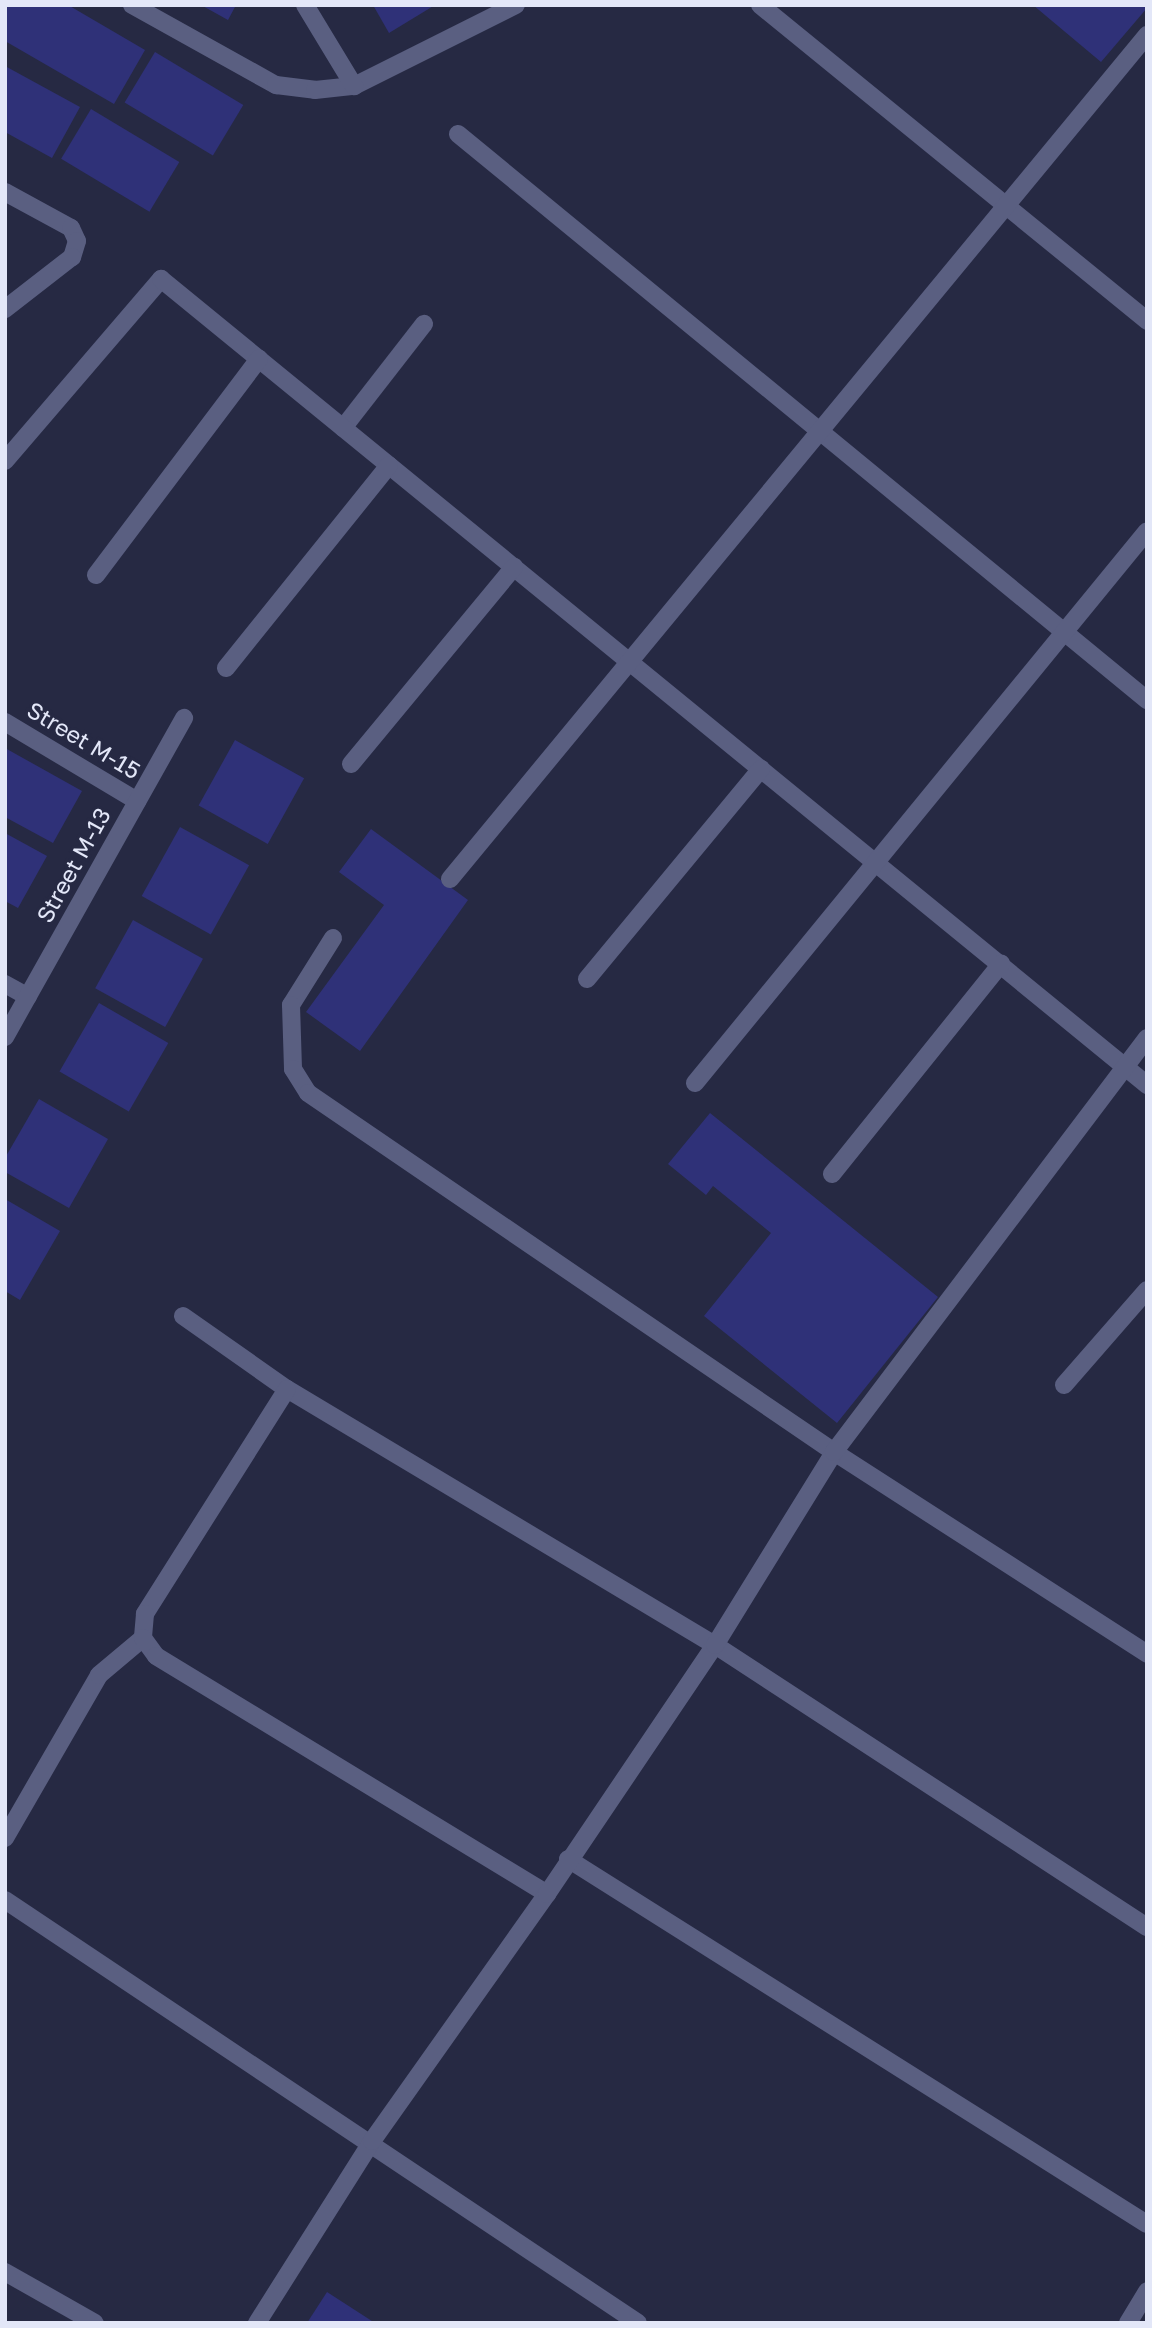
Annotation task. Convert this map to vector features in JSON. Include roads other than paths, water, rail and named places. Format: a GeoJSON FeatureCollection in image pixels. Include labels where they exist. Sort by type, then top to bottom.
{"type":"FeatureCollection","features":[{"type":"Feature","properties":{"kind":"street"},"geometry":{"type":"LineString","coordinates":[[132,5],[276,85],[315,90],[354,86],[516,5]]}},
{"type":"Feature","properties":{"kind":"street"},"geometry":{"type":"LineString","coordinates":[[305,5],[354,86]]}},
{"type":"Feature","properties":{"kind":"street"},"geometry":{"type":"LineString","coordinates":[[760,5],[1147,321]]}},
{"type":"Feature","properties":{"kind":"street"},"geometry":{"type":"LineString","coordinates":[[450,879],[1147,35]]}},
{"type":"Feature","properties":{"kind":"street"},"geometry":{"type":"LineString","coordinates":[[458,134],[1147,700]]}},
{"type":"Feature","properties":{"kind":"street"},"geometry":{"type":"LineString","coordinates":[[5,192],[71,228],[77,241],[72,257],[5,309]]}},
{"type":"Feature","properties":{"kind":"street"},"geometry":{"type":"LineString","coordinates":[[5,461],[161,279],[1147,1085]]}},
{"type":"Feature","properties":{"kind":"street"},"geometry":{"type":"LineString","coordinates":[[343,428],[424,324]]}},
{"type":"Feature","properties":{"kind":"street"},"geometry":{"type":"LineString","coordinates":[[96,575],[259,359]]}},
{"type":"Feature","properties":{"kind":"street"},"geometry":{"type":"LineString","coordinates":[[226,667],[389,465]]}},
{"type":"Feature","properties":{"kind":"street"},"geometry":{"type":"LineString","coordinates":[[695,1083],[1147,531]]}},
{"type":"Feature","properties":{"kind":"street"},"geometry":{"type":"LineString","coordinates":[[351,764],[514,567]]}},
{"type":"Feature","properties":{"kind":"street","name":"Street M-13"},"geometry":{"type":"LineString","coordinates":[[5,1037],[184,718]]}},
{"type":"Feature","properties":{"kind":"street","name":"Street M-15"},"geometry":{"type":"LineString","coordinates":[[5,722],[137,800]]}},
{"type":"Feature","properties":{"kind":"street"},"geometry":{"type":"LineString","coordinates":[[587,979],[761,769]]}},
{"type":"Feature","properties":{"kind":"street"},"geometry":{"type":"LineString","coordinates":[[334,938],[291,1005],[293,1069],[308,1093],[834,1452],[1147,1654]]}},
{"type":"Feature","properties":{"kind":"street"},"geometry":{"type":"LineString","coordinates":[[832,1174],[1001,964]]}},
{"type":"Feature","properties":{"kind":"street"},"geometry":{"type":"LineString","coordinates":[[5,984],[28,997]]}},
{"type":"Feature","properties":{"kind":"street"},"geometry":{"type":"LineString","coordinates":[[257,2323],[372,2141],[547,1894],[568,1859],[715,1645],[834,1452],[1147,1038]]}},
{"type":"Feature","properties":{"kind":"street"},"geometry":{"type":"LineString","coordinates":[[1064,1385],[1147,1290]]}},
{"type":"Feature","properties":{"kind":"street"},"geometry":{"type":"LineString","coordinates":[[183,1316],[287,1389],[715,1645],[1147,1927]]}},
{"type":"Feature","properties":{"kind":"street"},"geometry":{"type":"LineString","coordinates":[[287,1389],[145,1614],[144,1638],[156,1656],[547,1894]]}},
{"type":"Feature","properties":{"kind":"street"},"geometry":{"type":"LineString","coordinates":[[5,1838],[99,1675],[144,1638]]}},
{"type":"Feature","properties":{"kind":"street"},"geometry":{"type":"LineString","coordinates":[[568,1859],[1147,2224]]}},
{"type":"Feature","properties":{"kind":"street"},"geometry":{"type":"LineString","coordinates":[[5,1899],[372,2141],[638,2323]]}},
{"type":"Feature","properties":{"kind":"street"},"geometry":{"type":"LineString","coordinates":[[5,2272],[95,2323]]}},
{"type":"Feature","properties":{"kind":"street"},"geometry":{"type":"LineString","coordinates":[[1128,2323],[1147,2291]]}}]}
